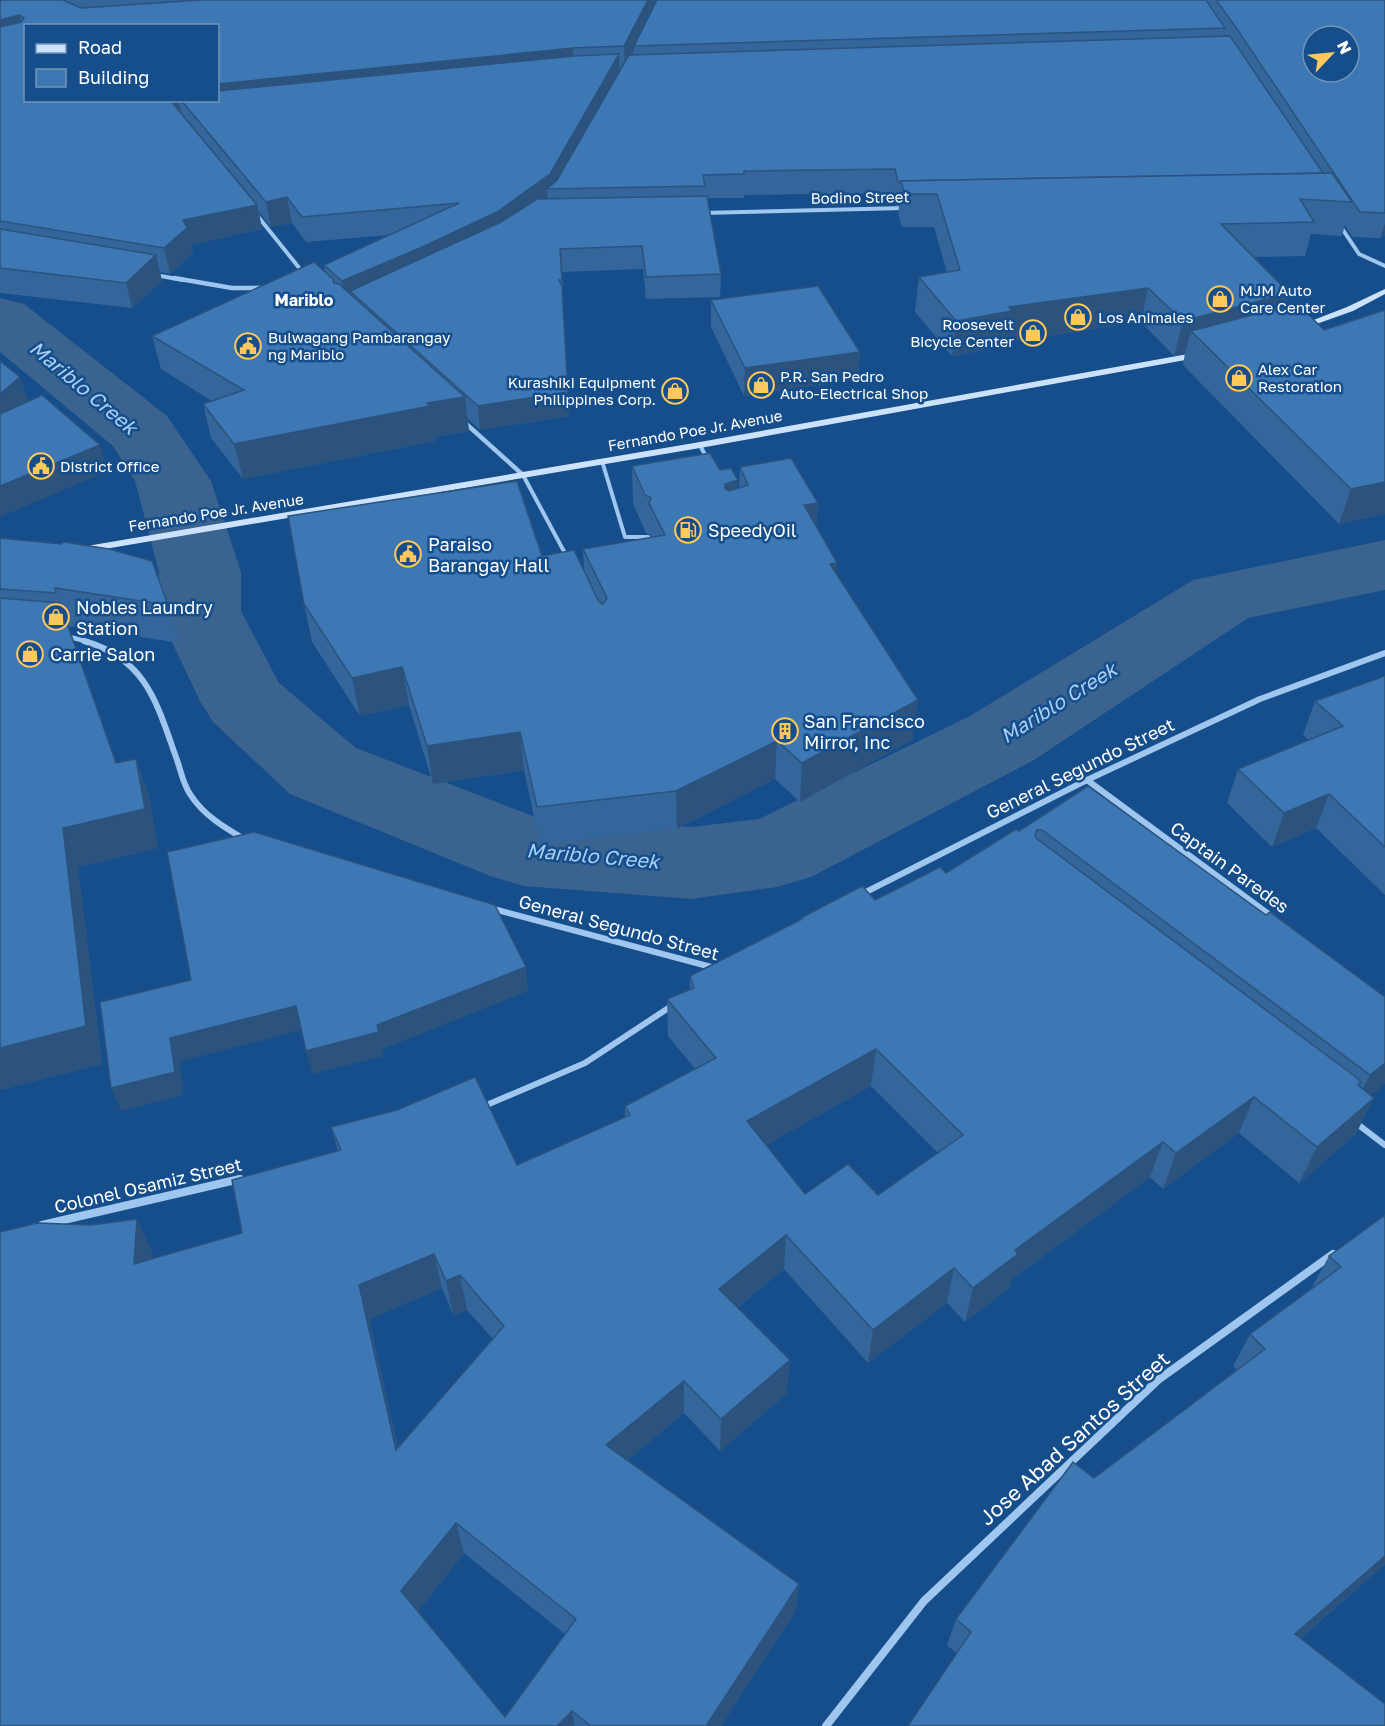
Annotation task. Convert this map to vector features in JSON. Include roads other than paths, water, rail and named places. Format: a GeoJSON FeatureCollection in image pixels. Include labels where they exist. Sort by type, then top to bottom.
{"type":"FeatureCollection","features":[{"type":"Feature","properties":{"kind":"main road"},"geometry":{"type":"LineString","coordinates":[[1288,331],[1350,309],[1385,291]]}},
{"type":"Feature","properties":{"kind":"main road","name":"Fernando Poe Jr. Avenue"},"geometry":{"type":"LineString","coordinates":[[67,552],[700,445],[1190,358],[1212,352]]}},
{"type":"Feature","properties":{"kind":"street","name":"Bodino Street"},"geometry":{"type":"LineString","coordinates":[[697,213],[906,208]]}},
{"type":"Feature","properties":{"kind":"street"},"geometry":{"type":"LineString","coordinates":[[255,213],[306,275]]}},
{"type":"Feature","properties":{"kind":"street"},"geometry":{"type":"LineString","coordinates":[[1336,219],[1359,254],[1385,266]]}},
{"type":"Feature","properties":{"kind":"street"},"geometry":{"type":"LineString","coordinates":[[151,274],[232,288],[265,288]]}},
{"type":"Feature","properties":{"kind":"street"},"geometry":{"type":"LineString","coordinates":[[454,413],[523,475]]}},
{"type":"Feature","properties":{"kind":"street"},"geometry":{"type":"LineString","coordinates":[[61,635],[92,642],[123,656],[140,672],[153,694],[189,792],[203,811],[223,827],[258,844]]}},
{"type":"Feature","properties":{"kind":"street","name":"General Segundo Street"},"geometry":{"type":"LineString","coordinates":[[856,897],[1087,780],[1260,699],[1385,653]]}},
{"type":"Feature","properties":{"kind":"street","name":"Captain Paredes"},"geometry":{"type":"LineString","coordinates":[[1087,780],[1279,922]]}},
{"type":"Feature","properties":{"kind":"street","name":"General Segundo Street"},"geometry":{"type":"LineString","coordinates":[[484,906],[724,971],[714,977]]}},
{"type":"Feature","properties":{"kind":"street"},"geometry":{"type":"LineString","coordinates":[[478,1108],[585,1063],[684,997]]}},
{"type":"Feature","properties":{"kind":"street","name":"Colonel Osamiz Street"},"geometry":{"type":"LineString","coordinates":[[34,1227],[249,1177]]}},
{"type":"Feature","properties":{"kind":"street","name":"Jose Abad Santos Street"},"geometry":{"type":"LineString","coordinates":[[826,1726],[924,1601],[1158,1380],[1338,1251]]}},
{"type":"Feature","properties":{"kind":"lane"},"geometry":{"type":"LineString","coordinates":[[700,445],[710,464]]}},
{"type":"Feature","properties":{"kind":"lane"},"geometry":{"type":"LineString","coordinates":[[602,461],[625,537],[648,537]]}},
{"type":"Feature","properties":{"kind":"lane"},"geometry":{"type":"LineString","coordinates":[[523,475],[571,567]]}},
{"type":"Feature","properties":{"kind":"lane"},"geometry":{"type":"LineString","coordinates":[[1346,1115],[1385,1145]]}},
{"type":"Feature","properties":{"kind":"waterway","name":"Mariblo Creek"},"geometry":{"type":"LineString","coordinates":[[0,318],[141,432],[173,481],[200,572],[199,611],[244,701],[323,771],[524,851],[691,863],[777,852],[1002,738],[1222,598],[1385,565]]}},
{"type":"Feature","properties":{"kind":"place","name":"MJM Auto Care Center"},"geometry":{"type":"Point","coordinates":[1220,299]}},
{"type":"Feature","properties":{"kind":"place","name":"Los Animales"},"geometry":{"type":"Point","coordinates":[1078,317]}},
{"type":"Feature","properties":{"kind":"place","name":"Roosevelt Bicycle Center"},"geometry":{"type":"Point","coordinates":[1033,333]}},
{"type":"Feature","properties":{"kind":"place","name":"Bulwagang Pambarangay ng Mariblo"},"geometry":{"type":"Point","coordinates":[248,346]}},
{"type":"Feature","properties":{"kind":"place","name":"Alex Car Restoration"},"geometry":{"type":"Point","coordinates":[1239,378]}},
{"type":"Feature","properties":{"kind":"place","name":"P.R. San Pedro Auto-Electrical Shop"},"geometry":{"type":"Point","coordinates":[761,385]}},
{"type":"Feature","properties":{"kind":"place","name":"Kurashiki Equipment Philippines Corp."},"geometry":{"type":"Point","coordinates":[675,391]}},
{"type":"Feature","properties":{"kind":"place","name":"District Office"},"geometry":{"type":"Point","coordinates":[41,466]}},
{"type":"Feature","properties":{"kind":"place","name":"SpeedyOil"},"geometry":{"type":"Point","coordinates":[688,530]}},
{"type":"Feature","properties":{"kind":"place","name":"Paraiso Barangay Hall"},"geometry":{"type":"Point","coordinates":[408,554]}},
{"type":"Feature","properties":{"kind":"place","name":"Nobles Laundry Station"},"geometry":{"type":"Point","coordinates":[56,617]}},
{"type":"Feature","properties":{"kind":"place","name":"Carrie Salon"},"geometry":{"type":"Point","coordinates":[30,654]}},
{"type":"Feature","properties":{"kind":"place","name":"San Francisco Mirror, Inc"},"geometry":{"type":"Point","coordinates":[785,731]}},
{"type":"Feature","properties":{"kind":"district","name":"Mariblo"},"geometry":{"type":"Point","coordinates":[304,300]}}]}
